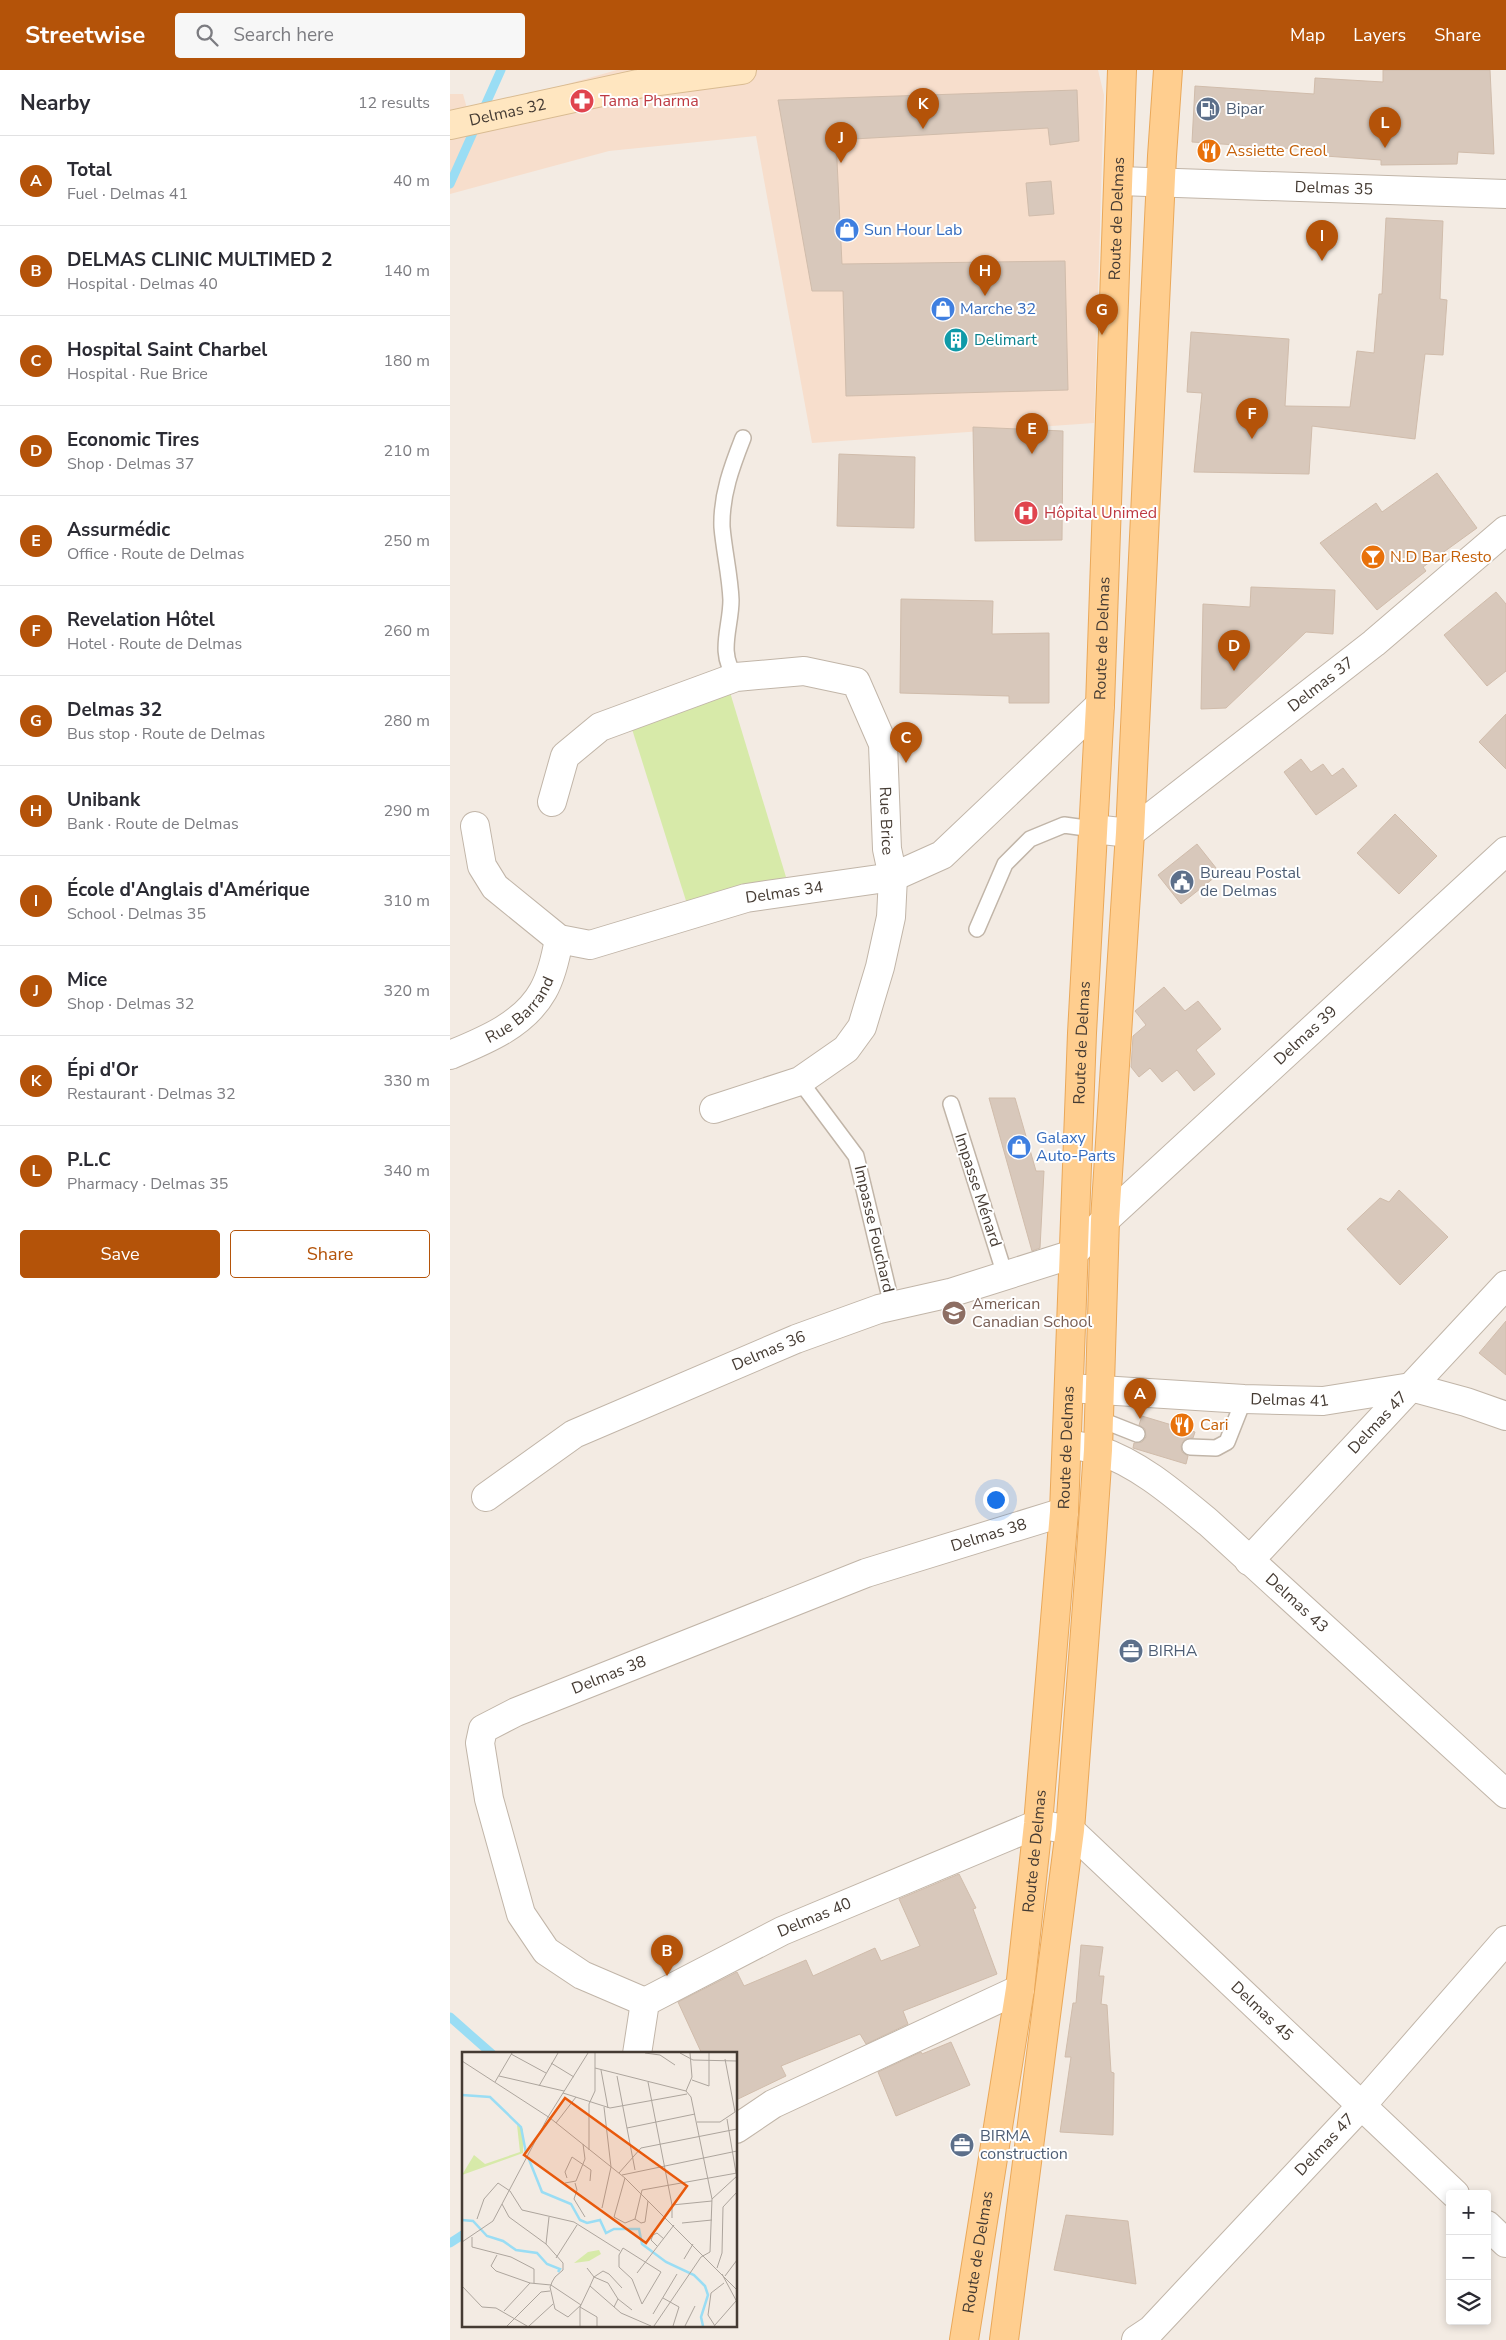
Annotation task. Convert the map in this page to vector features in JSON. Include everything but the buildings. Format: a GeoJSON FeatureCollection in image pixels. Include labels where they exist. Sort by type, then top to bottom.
{"type":"FeatureCollection","features":[{"type":"Feature","properties":{"kind":"main road","name":"Route de Delmas"},"geometry":{"type":"LineString","coordinates":[[964,2340],[1020,1989],[1038,1824],[1064,1512],[1082,1033],[1100,705],[1122,70]]}},
{"type":"Feature","properties":{"kind":"main road","name":"Route de Delmas"},"geometry":{"type":"LineString","coordinates":[[1004,2340],[1070,1830],[1098,1450],[1105,1220],[1130,833],[1161,182],[1170,73]]}},
{"type":"Feature","properties":{"kind":"street","name":"Delmas 32"},"geometry":{"type":"LineString","coordinates":[[450,125],[638,84],[742,70]]}},
{"type":"Feature","properties":{"kind":"street","name":"Delmas 35"},"geometry":{"type":"LineString","coordinates":[[1119,181],[1506,194]]}},
{"type":"Feature","properties":{"kind":"street","name":"Delmas 37"},"geometry":{"type":"LineString","coordinates":[[1130,833],[1374,643],[1506,530]]}},
{"type":"Feature","properties":{"kind":"street","name":"Rue Brice"},"geometry":{"type":"LineString","coordinates":[[552,802],[565,756],[600,727],[736,677],[804,671],[856,682],[883,744],[887,849],[894,876],[891,917],[880,967],[862,1027],[846,1049],[800,1081],[714,1109]]}},
{"type":"Feature","properties":{"kind":"street","name":"Delmas 34"},"geometry":{"type":"LineString","coordinates":[[475,826],[482,866],[496,887],[559,939],[590,945],[746,898],[894,876],[942,855],[1100,705]]}},
{"type":"Feature","properties":{"kind":"street"},"geometry":{"type":"LineString","coordinates":[[1093,829],[1130,833]]}},
{"type":"Feature","properties":{"kind":"street","name":"Delmas 39"},"geometry":{"type":"LineString","coordinates":[[1073,1254],[1105,1220],[1506,851]]}},
{"type":"Feature","properties":{"kind":"street","name":"Rue Barrand"},"geometry":{"type":"LineString","coordinates":[[450,1056],[495,1036],[520,1018],[543,991],[555,959],[559,939]]}},
{"type":"Feature","properties":{"kind":"street","name":"Delmas 36"},"geometry":{"type":"LineString","coordinates":[[486,1497],[574,1434],[796,1339],[892,1306],[950,1293],[1073,1254]]}},
{"type":"Feature","properties":{"kind":"street","name":"Delmas 47"},"geometry":{"type":"LineString","coordinates":[[1249,1561],[1506,1285]]}},
{"type":"Feature","properties":{"kind":"street","name":"Delmas 41"},"geometry":{"type":"LineString","coordinates":[[1069,1388],[1244,1399],[1323,1401],[1411,1387],[1466,1402],[1506,1416]]}},
{"type":"Feature","properties":{"kind":"street","name":"Delmas 43"},"geometry":{"type":"LineString","coordinates":[[1067,1444],[1098,1450],[1144,1473],[1169,1490],[1209,1523],[1506,1794]]}},
{"type":"Feature","properties":{"kind":"street","name":"Delmas 38"},"geometry":{"type":"LineString","coordinates":[[645,2002],[582,1975],[546,1951],[521,1914],[489,1799],[480,1743],[483,1729],[516,1712],[866,1573],[1064,1512]]}},
{"type":"Feature","properties":{"kind":"street"},"geometry":{"type":"LineString","coordinates":[[1038,1824],[1070,1830]]}},
{"type":"Feature","properties":{"kind":"street","name":"Delmas 40"},"geometry":{"type":"LineString","coordinates":[[645,2002],[782,1931],[1038,1824]]}},
{"type":"Feature","properties":{"kind":"street","name":"Delmas 45"},"geometry":{"type":"LineString","coordinates":[[1070,1830],[1451,2190]]}},
{"type":"Feature","properties":{"kind":"street","name":"Delmas 47"},"geometry":{"type":"LineString","coordinates":[[1149,2337],[1362,2105],[1506,1940]]}},
{"type":"Feature","properties":{"kind":"street"},"geometry":{"type":"LineString","coordinates":[[738,2128],[773,2104],[1020,1989]]}},
{"type":"Feature","properties":{"kind":"street"},"geometry":{"type":"LineString","coordinates":[[637,2052],[645,2002]]}},
{"type":"Feature","properties":{"kind":"street"},"geometry":{"type":"LineString","coordinates":[[1491,2229],[1506,2243]]}},
{"type":"Feature","properties":{"kind":"lane"},"geometry":{"type":"LineString","coordinates":[[736,677],[728,667],[726,646],[731,600],[722,525],[728,476],[743,438]]}},
{"type":"Feature","properties":{"kind":"lane"},"geometry":{"type":"LineString","coordinates":[[977,929],[1005,864],[1030,839],[1064,825],[1093,829]]}},
{"type":"Feature","properties":{"kind":"lane","name":"Impasse Fouchard"},"geometry":{"type":"LineString","coordinates":[[800,1081],[856,1156],[892,1306]]}},
{"type":"Feature","properties":{"kind":"lane","name":"Impasse Ménard"},"geometry":{"type":"LineString","coordinates":[[951,1104],[1005,1275]]}},
{"type":"Feature","properties":{"kind":"lane"},"geometry":{"type":"LineString","coordinates":[[1190,1447],[1216,1448],[1227,1442],[1244,1399]]}},
{"type":"Feature","properties":{"kind":"lane"},"geometry":{"type":"LineString","coordinates":[[1099,1420],[1137,1434]]}},
{"type":"Feature","properties":{"kind":"shaded area","name":"Marche 32"},"geometry":{"type":"Polygon","coordinates":[[[617,70],[1098,70],[1104,95],[1094,423],[812,443],[756,136],[609,151],[450,194],[450,94],[463,94],[468,112],[617,70]]]}},
{"type":"Feature","properties":{"kind":"green space"},"geometry":{"type":"Polygon","coordinates":[[[729,689],[786,877],[687,904],[632,729],[729,689]]]}},
{"type":"Feature","properties":{"kind":"waterway"},"geometry":{"type":"LineString","coordinates":[[450,184],[501,70]]}},
{"type":"Feature","properties":{"kind":"waterway"},"geometry":{"type":"LineString","coordinates":[[450,2017],[490,2052]]}},
{"type":"Feature","properties":{"kind":"waterway"},"geometry":{"type":"LineString","coordinates":[[450,2243],[462,2235]]}},
{"type":"Feature","properties":{"kind":"place","name":"Tama Pharma"},"geometry":{"type":"Point","coordinates":[582,101]}},
{"type":"Feature","properties":{"kind":"place","name":"Bipar"},"geometry":{"type":"Point","coordinates":[1208,109]}},
{"type":"Feature","properties":{"kind":"place","name":"Épi d'Or"},"geometry":{"type":"Point","coordinates":[923,129]}},
{"type":"Feature","properties":{"kind":"place","name":"P.L.C"},"geometry":{"type":"Point","coordinates":[1385,148]}},
{"type":"Feature","properties":{"kind":"place","name":"Assiette Creol"},"geometry":{"type":"Point","coordinates":[1209,151]}},
{"type":"Feature","properties":{"kind":"place","name":"Mice"},"geometry":{"type":"Point","coordinates":[841,163]}},
{"type":"Feature","properties":{"kind":"place","name":"Sun Hour Lab"},"geometry":{"type":"Point","coordinates":[847,230]}},
{"type":"Feature","properties":{"kind":"place","name":"École d'Anglais d'Amérique"},"geometry":{"type":"Point","coordinates":[1322,261]}},
{"type":"Feature","properties":{"kind":"place","name":"Unibank"},"geometry":{"type":"Point","coordinates":[985,296]}},
{"type":"Feature","properties":{"kind":"place","name":"Marche 32"},"geometry":{"type":"Point","coordinates":[943,309]}},
{"type":"Feature","properties":{"kind":"place","name":"Delmas 32"},"geometry":{"type":"Point","coordinates":[1102,335]}},
{"type":"Feature","properties":{"kind":"place","name":"Delimart"},"geometry":{"type":"Point","coordinates":[956,340]}},
{"type":"Feature","properties":{"kind":"place","name":"Revelation Hôtel"},"geometry":{"type":"Point","coordinates":[1252,439]}},
{"type":"Feature","properties":{"kind":"place","name":"Assurmédic"},"geometry":{"type":"Point","coordinates":[1032,454]}},
{"type":"Feature","properties":{"kind":"place","name":"Hôpital Unimed"},"geometry":{"type":"Point","coordinates":[1026,513]}},
{"type":"Feature","properties":{"kind":"place","name":"N.D Bar Resto"},"geometry":{"type":"Point","coordinates":[1373,557]}},
{"type":"Feature","properties":{"kind":"place","name":"Economic Tires"},"geometry":{"type":"Point","coordinates":[1234,671]}},
{"type":"Feature","properties":{"kind":"place","name":"Hospital Saint Charbel"},"geometry":{"type":"Point","coordinates":[906,763]}},
{"type":"Feature","properties":{"kind":"place","name":"Bureau Postal de Delmas"},"geometry":{"type":"Point","coordinates":[1182,882]}},
{"type":"Feature","properties":{"kind":"place","name":"Galaxy Auto-Parts"},"geometry":{"type":"Point","coordinates":[1019,1147]}},
{"type":"Feature","properties":{"kind":"place","name":"American Canadian School"},"geometry":{"type":"Point","coordinates":[954,1313]}},
{"type":"Feature","properties":{"kind":"place","name":"Total"},"geometry":{"type":"Point","coordinates":[1140,1419]}},
{"type":"Feature","properties":{"kind":"place","name":"Cari"},"geometry":{"type":"Point","coordinates":[1182,1425]}},
{"type":"Feature","properties":{"kind":"place","name":"BIRHA"},"geometry":{"type":"Point","coordinates":[1131,1651]}},
{"type":"Feature","properties":{"kind":"place","name":"DELMAS CLINIC MULTIMED 2"},"geometry":{"type":"Point","coordinates":[667,1976]}},
{"type":"Feature","properties":{"kind":"place","name":"BIRMA construction"},"geometry":{"type":"Point","coordinates":[962,2145]}}]}
